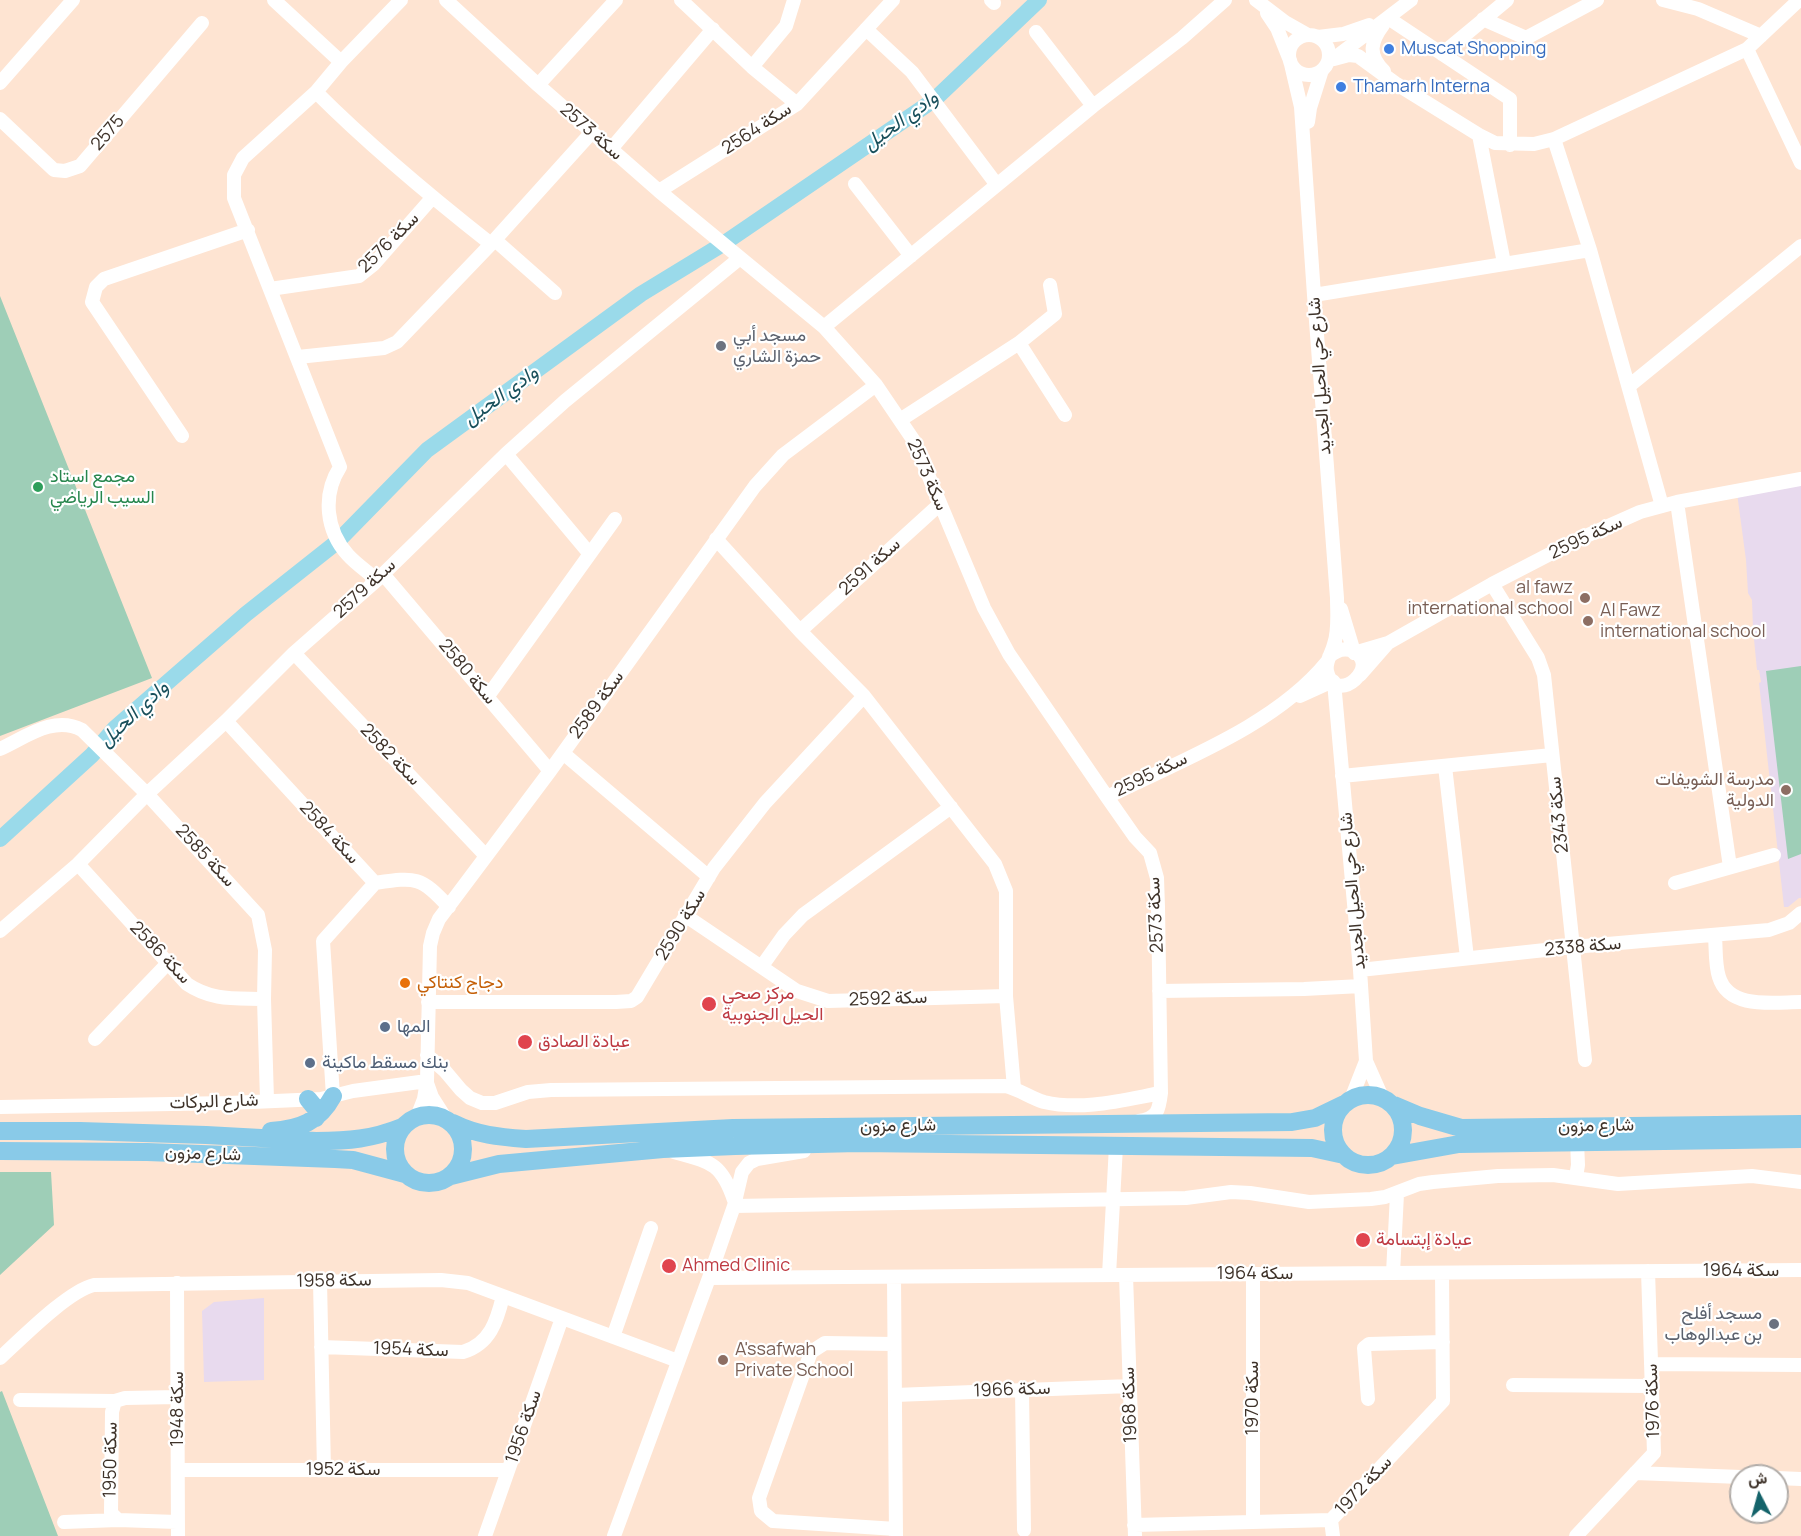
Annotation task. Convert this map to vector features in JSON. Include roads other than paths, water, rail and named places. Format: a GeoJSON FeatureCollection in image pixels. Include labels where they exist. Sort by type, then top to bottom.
{"type":"FeatureCollection","features":[{"type":"Feature","properties":{"kind":"main road"},"geometry":{"type":"LineString","coordinates":[[1361,1095],[1372,1095],[1388,1101],[1400,1115],[1403,1125],[1403,1137],[1392,1156],[1373,1164],[1363,1164],[1344,1155],[1337,1146],[1334,1136],[1337,1114],[1347,1102],[1361,1095]]}},
{"type":"Feature","properties":{"kind":"main road"},"geometry":{"type":"LineString","coordinates":[[206,1135],[279,1131],[305,1124],[326,1109],[333,1096]]}},
{"type":"Feature","properties":{"kind":"main road"},"geometry":{"type":"LineString","coordinates":[[308,1099],[317,1110],[316,1118]]}},
{"type":"Feature","properties":{"kind":"main road","name":"شارع مزون"},"geometry":{"type":"LineString","coordinates":[[1388,1101],[1420,1116],[1461,1128],[1801,1124]]}},
{"type":"Feature","properties":{"kind":"main road","name":"شارع مزون"},"geometry":{"type":"LineString","coordinates":[[449,1121],[472,1133],[526,1139],[733,1128],[1292,1122],[1315,1118],[1347,1102]]}},
{"type":"Feature","properties":{"kind":"main road"},"geometry":{"type":"LineString","coordinates":[[436,1115],[449,1121],[460,1133],[464,1146],[459,1167],[451,1176],[433,1184],[413,1180],[405,1174],[395,1156],[397,1136],[410,1122],[436,1115]]}},
{"type":"Feature","properties":{"kind":"main road","name":"شارع مزون"},"geometry":{"type":"LineString","coordinates":[[0,1131],[80,1131],[316,1141],[354,1140],[379,1136],[410,1122]]}},
{"type":"Feature","properties":{"kind":"main road","name":"شارع مزون"},"geometry":{"type":"LineString","coordinates":[[1392,1156],[1459,1144],[1801,1139]]}},
{"type":"Feature","properties":{"kind":"main road","name":"شارع مزون"},"geometry":{"type":"LineString","coordinates":[[451,1176],[499,1164],[663,1149],[858,1143],[1312,1148],[1344,1155]]}},
{"type":"Feature","properties":{"kind":"main road","name":"شارع مزون"},"geometry":{"type":"LineString","coordinates":[[0,1151],[147,1152],[344,1160],[370,1164],[405,1174]]}},
{"type":"Feature","properties":{"kind":"street"},"geometry":{"type":"LineString","coordinates":[[0,83],[73,0]]}},
{"type":"Feature","properties":{"kind":"street"},"geometry":{"type":"LineString","coordinates":[[274,0],[340,62]]}},
{"type":"Feature","properties":{"kind":"street","name":"سكة 2580"},"geometry":{"type":"LineString","coordinates":[[401,0],[340,62],[316,92],[243,158],[234,175],[234,198],[340,467],[329,492],[331,528],[337,542],[350,558],[380,577],[488,696],[550,771]]}},
{"type":"Feature","properties":{"kind":"street","name":"سكة 2573"},"geometry":{"type":"LineString","coordinates":[[446,0],[538,85],[659,191],[824,327],[876,385],[914,441],[984,608],[1009,654],[1135,837],[1150,853],[1157,878],[1161,1093]]}},
{"type":"Feature","properties":{"kind":"street"},"geometry":{"type":"LineString","coordinates":[[538,85],[615,0]]}},
{"type":"Feature","properties":{"kind":"street"},"geometry":{"type":"LineString","coordinates":[[681,0],[752,67],[797,104]]}},
{"type":"Feature","properties":{"kind":"street"},"geometry":{"type":"LineString","coordinates":[[752,67],[786,26],[794,0]]}},
{"type":"Feature","properties":{"kind":"street","name":"سكة 2564"},"geometry":{"type":"LineString","coordinates":[[659,191],[797,104],[893,0]]}},
{"type":"Feature","properties":{"kind":"street"},"geometry":{"type":"LineString","coordinates":[[824,327],[1093,106],[1182,38],[1225,0]]}},
{"type":"Feature","properties":{"kind":"street"},"geometry":{"type":"LineString","coordinates":[[1258,2],[1276,28],[1296,70],[1306,75],[1317,73],[1411,0]]}},
{"type":"Feature","properties":{"kind":"street"},"geometry":{"type":"LineString","coordinates":[[1442,54],[1507,0]]}},
{"type":"Feature","properties":{"kind":"street"},"geometry":{"type":"LineString","coordinates":[[1483,19],[1526,38],[1575,4],[1597,0]]}},
{"type":"Feature","properties":{"kind":"street"},"geometry":{"type":"LineString","coordinates":[[1663,0],[1698,9],[1761,36]]}},
{"type":"Feature","properties":{"kind":"street"},"geometry":{"type":"LineString","coordinates":[[1258,2],[1285,22],[1326,45],[1328,51],[1329,57],[1310,108],[1305,154]]}},
{"type":"Feature","properties":{"kind":"street"},"geometry":{"type":"LineString","coordinates":[[1326,66],[1350,55],[1358,56],[1479,135],[1495,143],[1534,144],[1554,139],[1747,49],[1794,2]]}},
{"type":"Feature","properties":{"kind":"street"},"geometry":{"type":"LineString","coordinates":[[1305,154],[1302,107],[1290,60],[1290,48],[1293,43],[1297,39],[1349,32],[1388,18]]}},
{"type":"Feature","properties":{"kind":"street"},"geometry":{"type":"LineString","coordinates":[[1388,18],[1510,99],[1510,145]]}},
{"type":"Feature","properties":{"kind":"street"},"geometry":{"type":"LineString","coordinates":[[1388,18],[1374,38],[1372,50],[1378,66],[1395,82]]}},
{"type":"Feature","properties":{"kind":"street","name":"2575"},"geometry":{"type":"LineString","coordinates":[[0,118],[54,170],[65,171],[80,166],[202,23]]}},
{"type":"Feature","properties":{"kind":"street"},"geometry":{"type":"LineString","coordinates":[[611,149],[712,29]]}},
{"type":"Feature","properties":{"kind":"street"},"geometry":{"type":"LineString","coordinates":[[867,29],[912,72],[997,185]]}},
{"type":"Feature","properties":{"kind":"street"},"geometry":{"type":"LineString","coordinates":[[1036,32],[1093,106]]}},
{"type":"Feature","properties":{"kind":"street"},"geometry":{"type":"LineString","coordinates":[[1747,49],[1801,163]]}},
{"type":"Feature","properties":{"kind":"street"},"geometry":{"type":"LineString","coordinates":[[316,92],[357,133],[432,198],[493,242],[555,293]]}},
{"type":"Feature","properties":{"kind":"street"},"geometry":{"type":"LineString","coordinates":[[298,357],[384,348],[397,342],[493,242],[592,132]]}},
{"type":"Feature","properties":{"kind":"street"},"geometry":{"type":"LineString","coordinates":[[1479,135],[1504,263]]}},
{"type":"Feature","properties":{"kind":"street"},"geometry":{"type":"LineString","coordinates":[[1554,139],[1590,250],[1662,506]]}},
{"type":"Feature","properties":{"kind":"street","name":"شارع حي الحيل الجديد"},"geometry":{"type":"LineString","coordinates":[[1305,154],[1338,598],[1336,636],[1328,660]]}},
{"type":"Feature","properties":{"kind":"street"},"geometry":{"type":"LineString","coordinates":[[855,184],[911,256]]}},
{"type":"Feature","properties":{"kind":"street","name":"سكة 2576"},"geometry":{"type":"LineString","coordinates":[[270,289],[359,276],[374,264],[432,198]]}},
{"type":"Feature","properties":{"kind":"street"},"geometry":{"type":"LineString","coordinates":[[182,436],[92,302],[96,287],[104,279],[248,230]]}},
{"type":"Feature","properties":{"kind":"street"},"geometry":{"type":"LineString","coordinates":[[1629,386],[1801,246]]}},
{"type":"Feature","properties":{"kind":"street"},"geometry":{"type":"LineString","coordinates":[[1314,295],[1590,250]]}},
{"type":"Feature","properties":{"kind":"street","name":"سكة 2579"},"geometry":{"type":"LineString","coordinates":[[0,931],[78,864],[147,794],[294,654],[380,577],[506,454],[565,401],[740,258]]}},
{"type":"Feature","properties":{"kind":"street"},"geometry":{"type":"LineString","coordinates":[[900,420],[1019,343],[1055,314],[1050,285]]}},
{"type":"Feature","properties":{"kind":"street"},"geometry":{"type":"LineString","coordinates":[[1019,343],[1065,415]]}},
{"type":"Feature","properties":{"kind":"street","name":"سكة 2589"},"geometry":{"type":"LineString","coordinates":[[410,1122],[424,1099],[427,1081],[429,963],[433,933],[440,919],[550,771],[755,486],[783,455],[876,385]]}},
{"type":"Feature","properties":{"kind":"street"},"geometry":{"type":"LineString","coordinates":[[506,454],[589,553]]}},
{"type":"Feature","properties":{"kind":"street","name":"سكة 2595"},"geometry":{"type":"LineString","coordinates":[[1354,652],[1388,643],[1492,584],[1577,540],[1640,512],[1677,502],[1801,480]]}},
{"type":"Feature","properties":{"kind":"street"},"geometry":{"type":"LineString","coordinates":[[1677,502],[1730,867]]}},
{"type":"Feature","properties":{"kind":"street","name":"سكة 2591"},"geometry":{"type":"LineString","coordinates":[[800,631],[940,504]]}},
{"type":"Feature","properties":{"kind":"street"},"geometry":{"type":"LineString","coordinates":[[488,696],[615,519]]}},
{"type":"Feature","properties":{"kind":"street"},"geometry":{"type":"LineString","coordinates":[[716,539],[800,631],[864,696],[995,864],[1006,891],[1006,996],[1014,1088]]}},
{"type":"Feature","properties":{"kind":"street","name":"سكة 2343"},"geometry":{"type":"LineString","coordinates":[[1492,584],[1538,658],[1544,675],[1585,1060]]}},
{"type":"Feature","properties":{"kind":"street","name":"شارع حي الحيل الجديد"},"geometry":{"type":"LineString","coordinates":[[1338,598],[1354,652]]}},
{"type":"Feature","properties":{"kind":"street"},"geometry":{"type":"LineString","coordinates":[[1349,633],[1358,643],[1370,648]]}},
{"type":"Feature","properties":{"kind":"street","name":"سكة 2595"},"geometry":{"type":"LineString","coordinates":[[1357,679],[1388,643]]}},
{"type":"Feature","properties":{"kind":"street"},"geometry":{"type":"LineString","coordinates":[[1338,650],[1354,652],[1361,660],[1362,670],[1357,679],[1341,685],[1333,681],[1327,673],[1328,660],[1338,650]]}},
{"type":"Feature","properties":{"kind":"street","name":"سكة 2582"},"geometry":{"type":"LineString","coordinates":[[294,654],[486,856]]}},
{"type":"Feature","properties":{"kind":"street","name":"سكة 2595"},"geometry":{"type":"LineString","coordinates":[[1290,700],[1308,684],[1328,660]]}},
{"type":"Feature","properties":{"kind":"street","name":"شارع حي الحيل الجديد"},"geometry":{"type":"LineString","coordinates":[[1336,722],[1341,706],[1357,679]]}},
{"type":"Feature","properties":{"kind":"street","name":"شارع حي الحيل الجديد"},"geometry":{"type":"LineString","coordinates":[[1333,681],[1360,970],[1366,1061],[1388,1101]]}},
{"type":"Feature","properties":{"kind":"street","name":"سكة 2595"},"geometry":{"type":"LineString","coordinates":[[1107,797],[1232,735],[1290,700],[1333,681]]}},
{"type":"Feature","properties":{"kind":"street"},"geometry":{"type":"LineString","coordinates":[[1314,689],[1324,691],[1335,704]]}},
{"type":"Feature","properties":{"kind":"street","name":"سكة 2590"},"geometry":{"type":"LineString","coordinates":[[429,1002],[631,1001],[641,992],[709,877],[765,803],[864,696]]}},
{"type":"Feature","properties":{"kind":"street","name":"سكة 2584"},"geometry":{"type":"LineString","coordinates":[[226,721],[375,883]]}},
{"type":"Feature","properties":{"kind":"street","name":"سكة 2585"},"geometry":{"type":"LineString","coordinates":[[0,749],[49,726],[61,723],[71,724],[82,730],[147,794],[258,915],[265,950],[267,1100]]}},
{"type":"Feature","properties":{"kind":"street"},"geometry":{"type":"LineString","coordinates":[[562,753],[709,877]]}},
{"type":"Feature","properties":{"kind":"street"},"geometry":{"type":"LineString","coordinates":[[1342,776],[1552,755]]}},
{"type":"Feature","properties":{"kind":"street"},"geometry":{"type":"LineString","coordinates":[[1446,766],[1467,958]]}},
{"type":"Feature","properties":{"kind":"street"},"geometry":{"type":"LineString","coordinates":[[762,966],[784,935],[803,915],[951,807]]}},
{"type":"Feature","properties":{"kind":"street"},"geometry":{"type":"LineString","coordinates":[[1675,883],[1774,855]]}},
{"type":"Feature","properties":{"kind":"street","name":"سكة 2586"},"geometry":{"type":"LineString","coordinates":[[78,864],[187,984],[201,993],[217,997],[264,999]]}},
{"type":"Feature","properties":{"kind":"street"},"geometry":{"type":"LineString","coordinates":[[333,1096],[323,942],[375,883],[406,878],[419,880],[449,907]]}},
{"type":"Feature","properties":{"kind":"street","name":"سكة 2338"},"geometry":{"type":"LineString","coordinates":[[1360,970],[1573,947],[1769,930],[1788,923],[1801,913]]}},
{"type":"Feature","properties":{"kind":"street","name":"سكة 2592"},"geometry":{"type":"LineString","coordinates":[[686,916],[797,991],[828,1001],[1006,996]]}},
{"type":"Feature","properties":{"kind":"street"},"geometry":{"type":"LineString","coordinates":[[1715,936],[1719,976],[1728,992],[1741,1000],[1801,1002]]}},
{"type":"Feature","properties":{"kind":"street"},"geometry":{"type":"LineString","coordinates":[[95,1039],[168,964]]}},
{"type":"Feature","properties":{"kind":"street"},"geometry":{"type":"LineString","coordinates":[[1159,991],[1361,986]]}},
{"type":"Feature","properties":{"kind":"street"},"geometry":{"type":"LineString","coordinates":[[427,1055],[470,1098],[495,1103],[528,1092],[551,1090],[1005,1086],[1042,1101],[1060,1105],[1112,1103],[1161,1093]]}},
{"type":"Feature","properties":{"kind":"street","name":"شارع حي الحيل الجديد"},"geometry":{"type":"LineString","coordinates":[[1347,1102],[1366,1061]]}},
{"type":"Feature","properties":{"kind":"street","name":"سكة 2589"},"geometry":{"type":"LineString","coordinates":[[427,1081],[432,1097],[449,1121]]}},
{"type":"Feature","properties":{"kind":"street","name":"شارع البركات"},"geometry":{"type":"LineString","coordinates":[[0,1107],[308,1099],[427,1081]]}},
{"type":"Feature","properties":{"kind":"street"},"geometry":{"type":"LineString","coordinates":[[1161,1093],[1164,1105],[1174,1120],[1195,1124]]}},
{"type":"Feature","properties":{"kind":"street"},"geometry":{"type":"LineString","coordinates":[[1118,1124],[1149,1119],[1159,1110],[1161,1093]]}},
{"type":"Feature","properties":{"kind":"street"},"geometry":{"type":"LineString","coordinates":[[1576,1141],[1579,1153],[1576,1177]]}},
{"type":"Feature","properties":{"kind":"street"},"geometry":{"type":"LineString","coordinates":[[614,1536],[709,1278],[734,1204],[742,1172],[748,1163],[757,1159],[858,1143]]}},
{"type":"Feature","properties":{"kind":"street"},"geometry":{"type":"LineString","coordinates":[[1109,1275],[1116,1146]]}},
{"type":"Feature","properties":{"kind":"street"},"geometry":{"type":"LineString","coordinates":[[663,1149],[708,1162],[719,1170],[728,1182],[734,1204]]}},
{"type":"Feature","properties":{"kind":"street"},"geometry":{"type":"LineString","coordinates":[[734,1204],[1186,1198],[1231,1192],[1320,1202],[1371,1199],[1397,1194],[1419,1184],[1528,1175],[1576,1177],[1618,1184],[1752,1176],[1801,1182]]}},
{"type":"Feature","properties":{"kind":"street"},"geometry":{"type":"LineString","coordinates":[[1393,1273],[1397,1194]]}},
{"type":"Feature","properties":{"kind":"street"},"geometry":{"type":"LineString","coordinates":[[613,1337],[651,1228]]}},
{"type":"Feature","properties":{"kind":"street","name":"سكة 1964"},"geometry":{"type":"LineString","coordinates":[[709,1278],[1801,1270]]}},
{"type":"Feature","properties":{"kind":"street","name":"سكة 1976"},"geometry":{"type":"LineString","coordinates":[[1576,1536],[1654,1453],[1648,1271]]}},
{"type":"Feature","properties":{"kind":"street","name":"سكة 1972"},"geometry":{"type":"LineString","coordinates":[[1134,1531],[1254,1521],[1332,1520],[1443,1401],[1442,1273]]}},
{"type":"Feature","properties":{"kind":"street","name":"سكة 1970"},"geometry":{"type":"LineString","coordinates":[[1253,1274],[1254,1521]]}},
{"type":"Feature","properties":{"kind":"street","name":"سكة 1968"},"geometry":{"type":"LineString","coordinates":[[1126,1275],[1134,1531]]}},
{"type":"Feature","properties":{"kind":"street"},"geometry":{"type":"LineString","coordinates":[[894,1276],[896,1533],[773,1521],[761,1511],[759,1498],[811,1352],[825,1343],[894,1344]]}},
{"type":"Feature","properties":{"kind":"street","name":"سكة 1958"},"geometry":{"type":"LineString","coordinates":[[0,1358],[70,1297],[86,1287],[177,1283],[454,1280],[468,1283],[678,1361]]}},
{"type":"Feature","properties":{"kind":"street"},"geometry":{"type":"LineString","coordinates":[[320,1281],[324,1470]]}},
{"type":"Feature","properties":{"kind":"street","name":"سكة 1948"},"geometry":{"type":"LineString","coordinates":[[177,1283],[178,1529]]}},
{"type":"Feature","properties":{"kind":"street","name":"سكة 1954"},"geometry":{"type":"LineString","coordinates":[[321,1347],[463,1352],[472,1350],[490,1334],[503,1296]]}},
{"type":"Feature","properties":{"kind":"street","name":"سكة 1956"},"geometry":{"type":"LineString","coordinates":[[485,1536],[562,1318]]}},
{"type":"Feature","properties":{"kind":"street"},"geometry":{"type":"LineString","coordinates":[[1368,1399],[1364,1348],[1369,1344],[1443,1342]]}},
{"type":"Feature","properties":{"kind":"street"},"geometry":{"type":"LineString","coordinates":[[1651,1364],[1801,1365]]}},
{"type":"Feature","properties":{"kind":"street"},"geometry":{"type":"LineString","coordinates":[[1513,1385],[1652,1386]]}},
{"type":"Feature","properties":{"kind":"street","name":"سكة 1966"},"geometry":{"type":"LineString","coordinates":[[895,1395],[1130,1386]]}},
{"type":"Feature","properties":{"kind":"street"},"geometry":{"type":"LineString","coordinates":[[1022,1390],[1024,1530]]}},
{"type":"Feature","properties":{"kind":"street","name":"سكة 1950"},"geometry":{"type":"LineString","coordinates":[[178,1397],[125,1398],[115,1401],[112,1412],[111,1513],[118,1520],[178,1529]]}},
{"type":"Feature","properties":{"kind":"street"},"geometry":{"type":"LineString","coordinates":[[20,1400],[115,1401]]}},
{"type":"Feature","properties":{"kind":"street","name":"سكة 1952"},"geometry":{"type":"LineString","coordinates":[[178,1470],[508,1470]]}},
{"type":"Feature","properties":{"kind":"street"},"geometry":{"type":"LineString","coordinates":[[1635,1473],[1729,1477]]}},
{"type":"Feature","properties":{"kind":"street"},"geometry":{"type":"LineString","coordinates":[[64,1522],[118,1520]]}},
{"type":"Feature","properties":{"kind":"street"},"geometry":{"type":"LineString","coordinates":[[1332,1520],[1333,1536]]}},
{"type":"Feature","properties":{"kind":"waterway","name":"وادي الحيل"},"geometry":{"type":"LineString","coordinates":[[0,839],[92,755],[115,728],[246,614],[337,542],[427,450],[641,294],[723,244],[934,100],[1039,0]]}},
{"type":"Feature","properties":{"kind":"place","name":"Muscat Shopping"},"geometry":{"type":"Point","coordinates":[1389,49]}},
{"type":"Feature","properties":{"kind":"place","name":"Thamarh Interna"},"geometry":{"type":"Point","coordinates":[1341,87]}},
{"type":"Feature","properties":{"kind":"place","name":"مسجد أبي حمزة الشاري"},"geometry":{"type":"Point","coordinates":[721,346]}},
{"type":"Feature","properties":{"kind":"place","name":"مجمع استاد السيب الرياضي"},"geometry":{"type":"Point","coordinates":[38,487]}},
{"type":"Feature","properties":{"kind":"place","name":"al fawz international school"},"geometry":{"type":"Point","coordinates":[1585,598]}},
{"type":"Feature","properties":{"kind":"place","name":"Al Fawz international school"},"geometry":{"type":"Point","coordinates":[1588,621]}},
{"type":"Feature","properties":{"kind":"place","name":"مدرسة الشويفات الدولية"},"geometry":{"type":"Point","coordinates":[1786,790]}},
{"type":"Feature","properties":{"kind":"place","name":"دجاج كنتاكي"},"geometry":{"type":"Point","coordinates":[405,983]}},
{"type":"Feature","properties":{"kind":"place","name":"مركز صحي الحيل الجنوبية"},"geometry":{"type":"Point","coordinates":[709,1004]}},
{"type":"Feature","properties":{"kind":"place","name":"المها"},"geometry":{"type":"Point","coordinates":[385,1027]}},
{"type":"Feature","properties":{"kind":"place","name":"عيادة الصادق"},"geometry":{"type":"Point","coordinates":[525,1042]}},
{"type":"Feature","properties":{"kind":"place","name":"بنك مسقط ماكينة"},"geometry":{"type":"Point","coordinates":[310,1063]}},
{"type":"Feature","properties":{"kind":"place","name":"عيادة إبتسامة"},"geometry":{"type":"Point","coordinates":[1363,1240]}},
{"type":"Feature","properties":{"kind":"place","name":"Ahmed Clinic"},"geometry":{"type":"Point","coordinates":[669,1266]}},
{"type":"Feature","properties":{"kind":"place","name":"مسجد أفلح بن عبدالوهاب"},"geometry":{"type":"Point","coordinates":[1774,1324]}},
{"type":"Feature","properties":{"kind":"place","name":"A'ssafwah Private School"},"geometry":{"type":"Point","coordinates":[723,1360]}}]}
